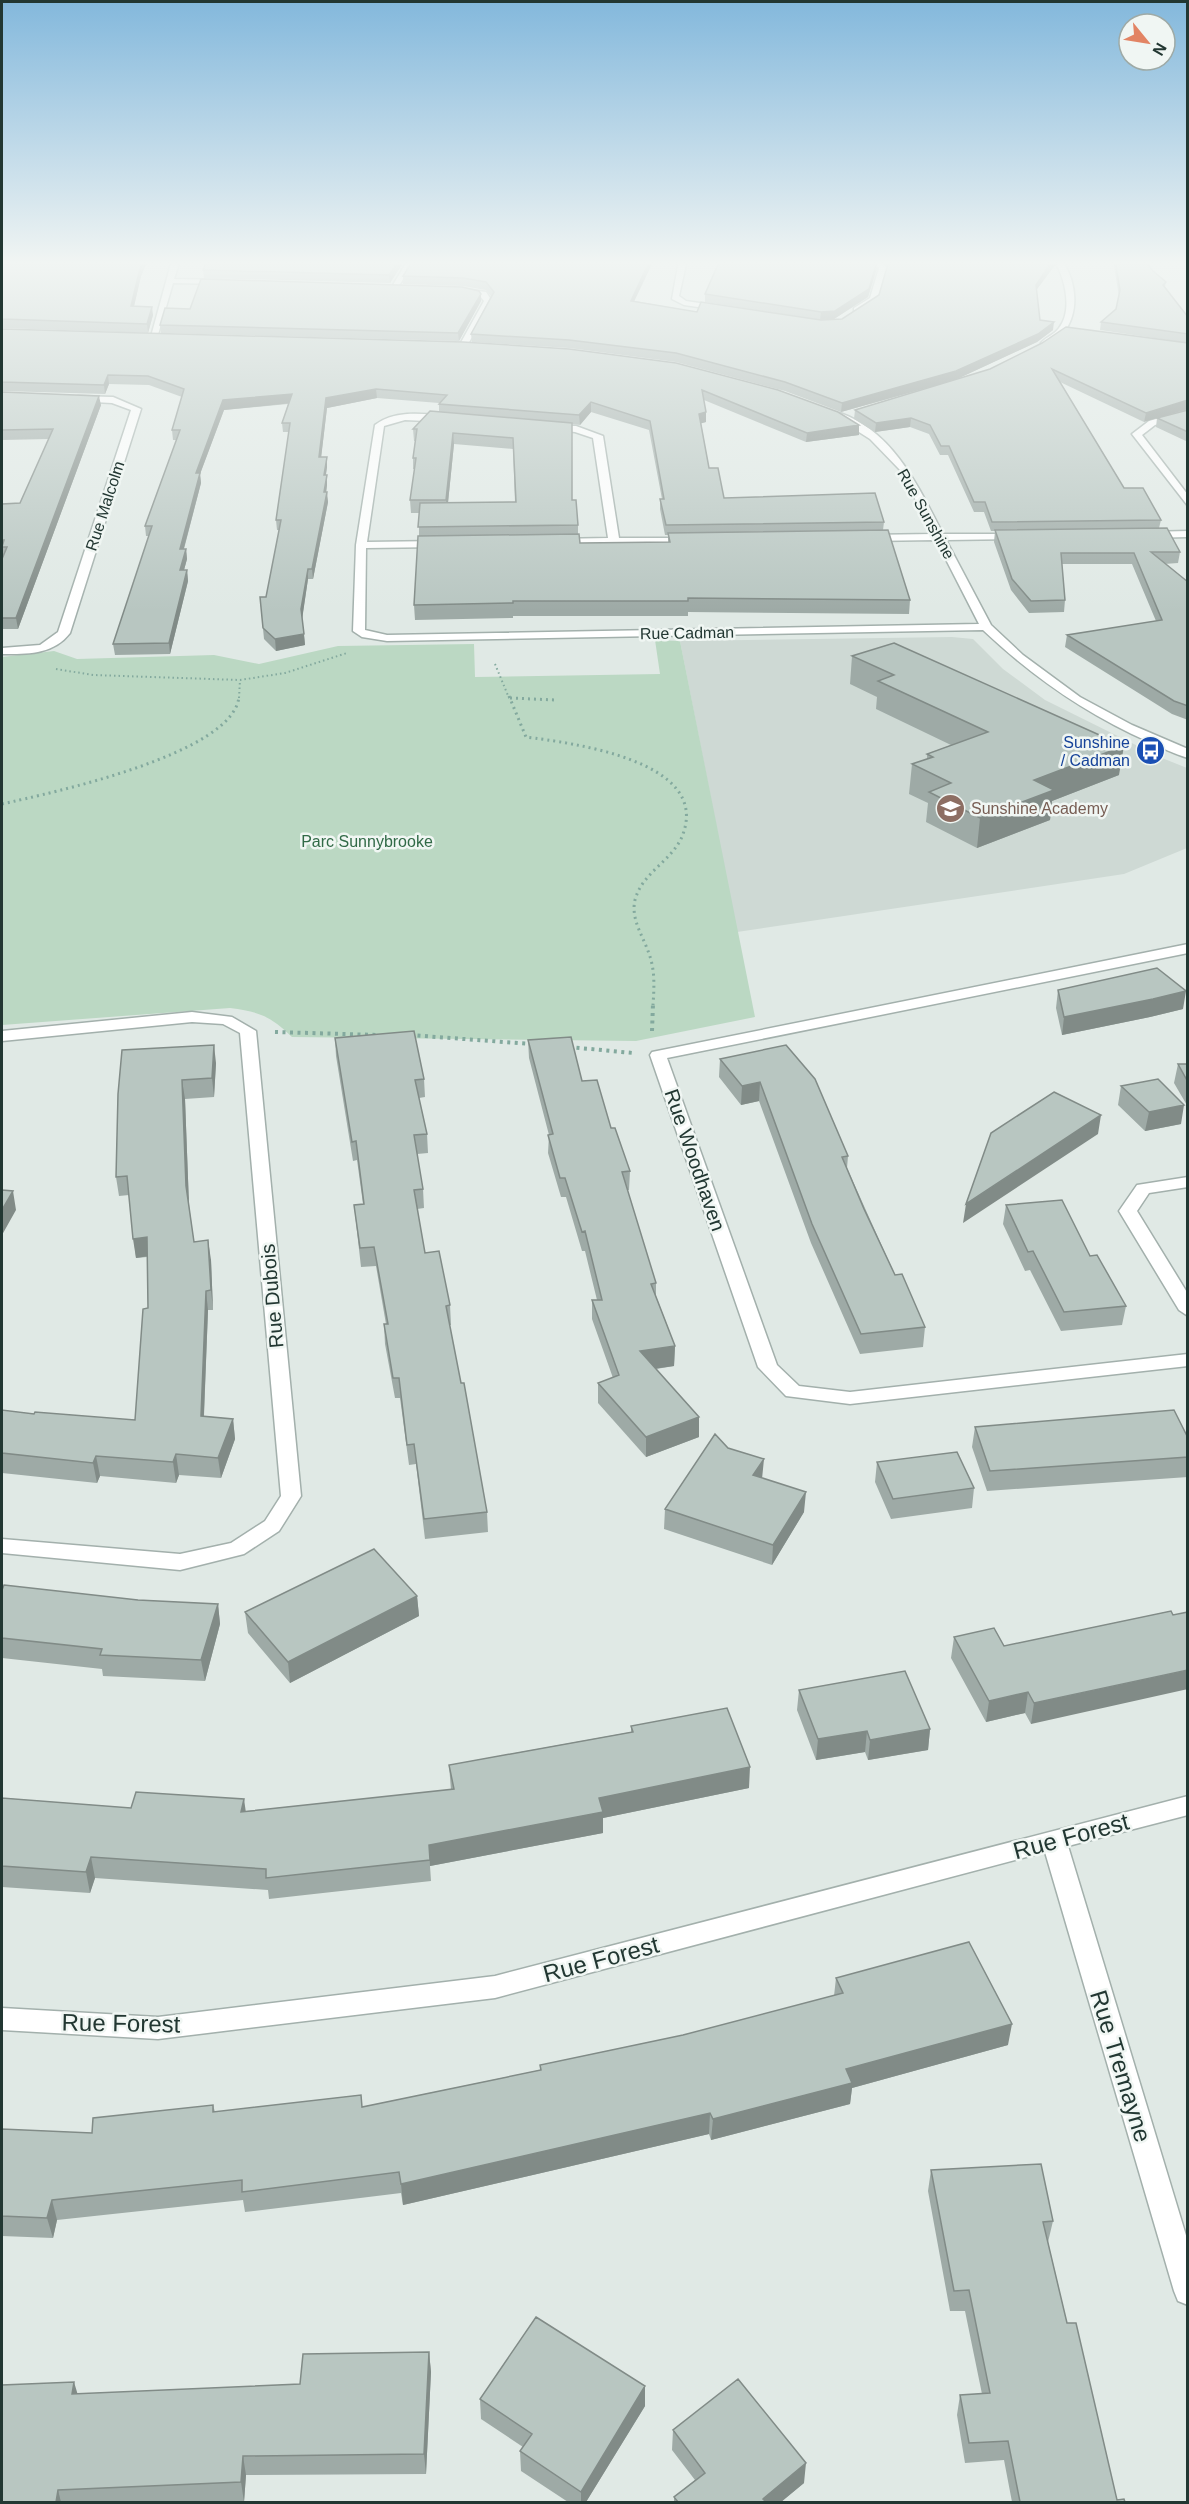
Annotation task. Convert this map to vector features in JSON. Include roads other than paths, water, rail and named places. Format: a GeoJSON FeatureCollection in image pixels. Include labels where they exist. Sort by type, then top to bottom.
{"type":"FeatureCollection","features":[{"type":"Feature","properties":{"kind":"street","name":"Rue Malcolm"},"geometry":{"type":"LineString","coordinates":[[2,651],[33,650],[58,642],[64,633],[136,409],[113,400],[68,399]]}},
{"type":"Feature","properties":{"kind":"street"},"geometry":{"type":"LineString","coordinates":[[1188,413],[1152,423],[1137,434],[1188,503]]}},
{"type":"Feature","properties":{"kind":"street","name":"Rue Sunshine"},"geometry":{"type":"LineString","coordinates":[[842,414],[873,437],[905,470],[986,627],[1019,658],[1076,700],[1128,728],[1188,754]]}},
{"type":"Feature","properties":{"kind":"street"},"geometry":{"type":"LineString","coordinates":[[453,544],[361,545],[380,425],[392,419],[411,416],[458,420]]}},
{"type":"Feature","properties":{"kind":"street"},"geometry":{"type":"LineString","coordinates":[[541,426],[576,429],[598,436],[614,542]]}},
{"type":"Feature","properties":{"kind":"street"},"geometry":{"type":"LineString","coordinates":[[1175,486],[1188,487]]}},
{"type":"Feature","properties":{"kind":"street"},"geometry":{"type":"LineString","coordinates":[[1130,535],[1188,534]]}},
{"type":"Feature","properties":{"kind":"street"},"geometry":{"type":"LineString","coordinates":[[856,538],[1027,536]]}},
{"type":"Feature","properties":{"kind":"street"},"geometry":{"type":"LineString","coordinates":[[545,542],[706,540]]}},
{"type":"Feature","properties":{"kind":"street","name":"Rue Cadman"},"geometry":{"type":"LineString","coordinates":[[361,545],[359,631],[366,635],[387,638],[986,627]]}},
{"type":"Feature","properties":{"kind":"street","name":"Rue Woodhaven"},"geometry":{"type":"LineString","coordinates":[[1188,948],[658,1055],[768,1367],[793,1392],[850,1398],[1188,1360]]}},
{"type":"Feature","properties":{"kind":"street","name":"Rue Dubois"},"geometry":{"type":"LineString","coordinates":[[2,1036],[192,1017],[226,1020],[248,1031],[291,1496],[272,1526],[237,1549],[180,1562],[2,1546]]}},
{"type":"Feature","properties":{"kind":"street"},"geometry":{"type":"LineString","coordinates":[[1188,1182],[1143,1189],[1128,1211],[1188,1310]]}},
{"type":"Feature","properties":{"kind":"street","name":"Rue Forest"},"geometry":{"type":"LineString","coordinates":[[2,2019],[158,2028],[495,1987],[1188,1805]]}},
{"type":"Feature","properties":{"kind":"street","name":"Rue Tremayne"},"geometry":{"type":"LineString","coordinates":[[1054,1840],[1188,2291]]}},
{"type":"Feature","properties":{"kind":"place","name":"Sunshine / Cadman"},"geometry":{"type":"Point","coordinates":[1151,751]}},
{"type":"Feature","properties":{"kind":"place","name":"Sunshine Academy"},"geometry":{"type":"Point","coordinates":[950,808]}},
{"type":"Feature","properties":{"kind":"park label","name":"Parc Sunnybrooke"},"geometry":{"type":"Point","coordinates":[367,841]}}]}
